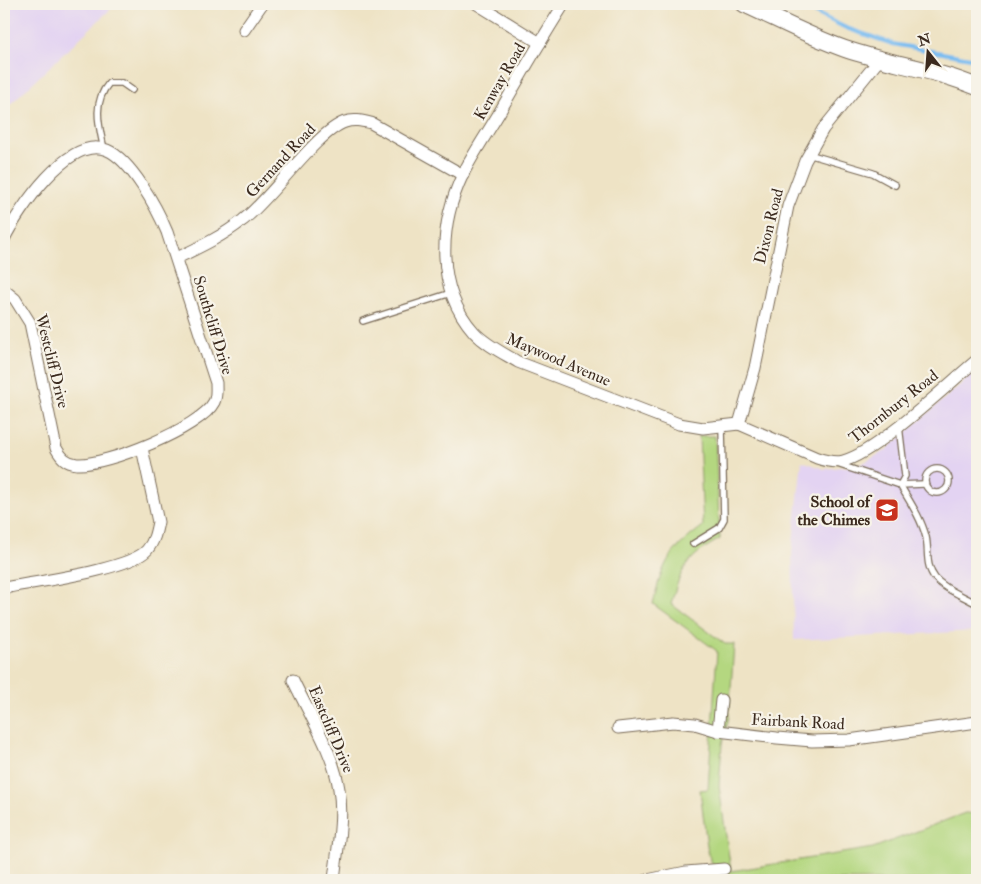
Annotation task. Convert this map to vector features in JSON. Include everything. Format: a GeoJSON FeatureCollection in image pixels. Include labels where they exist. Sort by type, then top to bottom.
{"type":"FeatureCollection","features":[{"type":"Feature","properties":{"kind":"main road"},"geometry":{"type":"LineString","coordinates":[[744,4],[843,48],[879,60],[942,73],[977,87]]}},
{"type":"Feature","properties":{"kind":"street"},"geometry":{"type":"LineString","coordinates":[[244,30],[262,4]]}},
{"type":"Feature","properties":{"kind":"street"},"geometry":{"type":"LineString","coordinates":[[476,4],[540,43]]}},
{"type":"Feature","properties":{"kind":"street","name":"Kenway Road"},"geometry":{"type":"LineString","coordinates":[[463,175],[564,4]]}},
{"type":"Feature","properties":{"kind":"street","name":"Dixon Road"},"geometry":{"type":"LineString","coordinates":[[739,424],[755,368],[788,206],[808,154],[823,129],[879,60]]}},
{"type":"Feature","properties":{"kind":"street","name":"Gernand Road"},"geometry":{"type":"LineString","coordinates":[[177,258],[205,245],[244,220],[325,135],[334,127],[346,122],[359,120],[371,123],[463,175]]}},
{"type":"Feature","properties":{"kind":"street"},"geometry":{"type":"LineString","coordinates":[[4,239],[23,207],[47,178],[79,151],[100,148],[118,157],[130,170],[160,214],[177,258]]}},
{"type":"Feature","properties":{"kind":"street","name":"Maywood Avenue"},"geometry":{"type":"LineString","coordinates":[[463,175],[451,207],[446,236],[447,280],[451,294],[462,316],[475,333],[494,348],[518,362],[679,424],[703,428],[739,424]]}},
{"type":"Feature","properties":{"kind":"street","name":"Southcliff Drive"},"geometry":{"type":"LineString","coordinates":[[56,448],[62,457],[77,464],[103,460],[142,448],[170,435],[208,410],[217,395],[211,368],[177,258]]}},
{"type":"Feature","properties":{"kind":"street","name":"Westcliff Drive"},"geometry":{"type":"LineString","coordinates":[[4,290],[15,299],[30,323],[56,448]]}},
{"type":"Feature","properties":{"kind":"street","name":"Thornbury Road"},"geometry":{"type":"LineString","coordinates":[[831,462],[856,456],[898,425],[977,360]]}},
{"type":"Feature","properties":{"kind":"street"},"geometry":{"type":"LineString","coordinates":[[739,424],[831,462]]}},
{"type":"Feature","properties":{"kind":"street"},"geometry":{"type":"LineString","coordinates":[[4,588],[127,562],[148,550],[156,533],[158,522],[157,510],[142,448]]}},
{"type":"Feature","properties":{"kind":"street","name":"Eastcliff Drive"},"geometry":{"type":"LineString","coordinates":[[293,680],[326,750],[339,788],[341,806],[334,880]]}},
{"type":"Feature","properties":{"kind":"street"},"geometry":{"type":"LineString","coordinates":[[718,731],[721,700]]}},
{"type":"Feature","properties":{"kind":"street","name":"Fairbank Road"},"geometry":{"type":"LineString","coordinates":[[618,728],[673,722],[695,724],[718,731],[812,741],[849,740],[977,722]]}},
{"type":"Feature","properties":{"kind":"street"},"geometry":{"type":"LineString","coordinates":[[648,880],[686,872],[724,869]]}},
{"type":"Feature","properties":{"kind":"lane"},"geometry":{"type":"LineString","coordinates":[[100,148],[98,111],[100,93],[109,83],[122,82],[132,90]]}},
{"type":"Feature","properties":{"kind":"lane"},"geometry":{"type":"LineString","coordinates":[[808,154],[873,173],[895,185]]}},
{"type":"Feature","properties":{"kind":"lane"},"geometry":{"type":"LineString","coordinates":[[363,321],[451,294]]}},
{"type":"Feature","properties":{"kind":"lane"},"geometry":{"type":"LineString","coordinates":[[898,425],[905,476],[900,485]]}},
{"type":"Feature","properties":{"kind":"lane"},"geometry":{"type":"LineString","coordinates":[[693,544],[719,528],[724,520],[722,427]]}},
{"type":"Feature","properties":{"kind":"lane"},"geometry":{"type":"LineString","coordinates":[[831,462],[900,485],[924,484]]}},
{"type":"Feature","properties":{"kind":"lane"},"geometry":{"type":"LineString","coordinates":[[934,469],[944,470],[949,478],[947,488],[939,494],[930,492],[924,484],[926,474],[934,469]]}},
{"type":"Feature","properties":{"kind":"lane"},"geometry":{"type":"LineString","coordinates":[[900,485],[918,515],[923,530],[928,560],[934,577],[943,585],[977,604]]}},
{"type":"Feature","properties":{"kind":"shaded area"},"geometry":{"type":"Polygon","coordinates":[[[4,4],[116,4],[4,110],[4,4]]]}},
{"type":"Feature","properties":{"kind":"shaded area","name":"School of the Chimes"},"geometry":{"type":"Polygon","coordinates":[[[977,370],[977,631],[794,640],[792,552],[802,461],[824,469],[859,465],[885,451],[977,370]]]}},
{"type":"Feature","properties":{"kind":"green space"},"geometry":{"type":"Polygon","coordinates":[[[699,436],[715,436],[720,539],[700,552],[687,565],[678,581],[671,604],[725,644],[734,644],[729,717],[722,744],[719,786],[731,871],[873,848],[965,813],[977,814],[977,880],[720,880],[708,854],[700,790],[708,789],[717,651],[653,604],[660,577],[674,551],[703,526],[699,436]]]}},
{"type":"Feature","properties":{"kind":"waterway"},"geometry":{"type":"LineString","coordinates":[[797,4],[846,28],[893,44],[970,58],[977,62]]}},
{"type":"Feature","properties":{"kind":"waterway"},"geometry":{"type":"LineString","coordinates":[[968,880],[977,878]]}},
{"type":"Feature","properties":{"kind":"place","name":"School of the Chimes"},"geometry":{"type":"Point","coordinates":[887,510]}}]}
